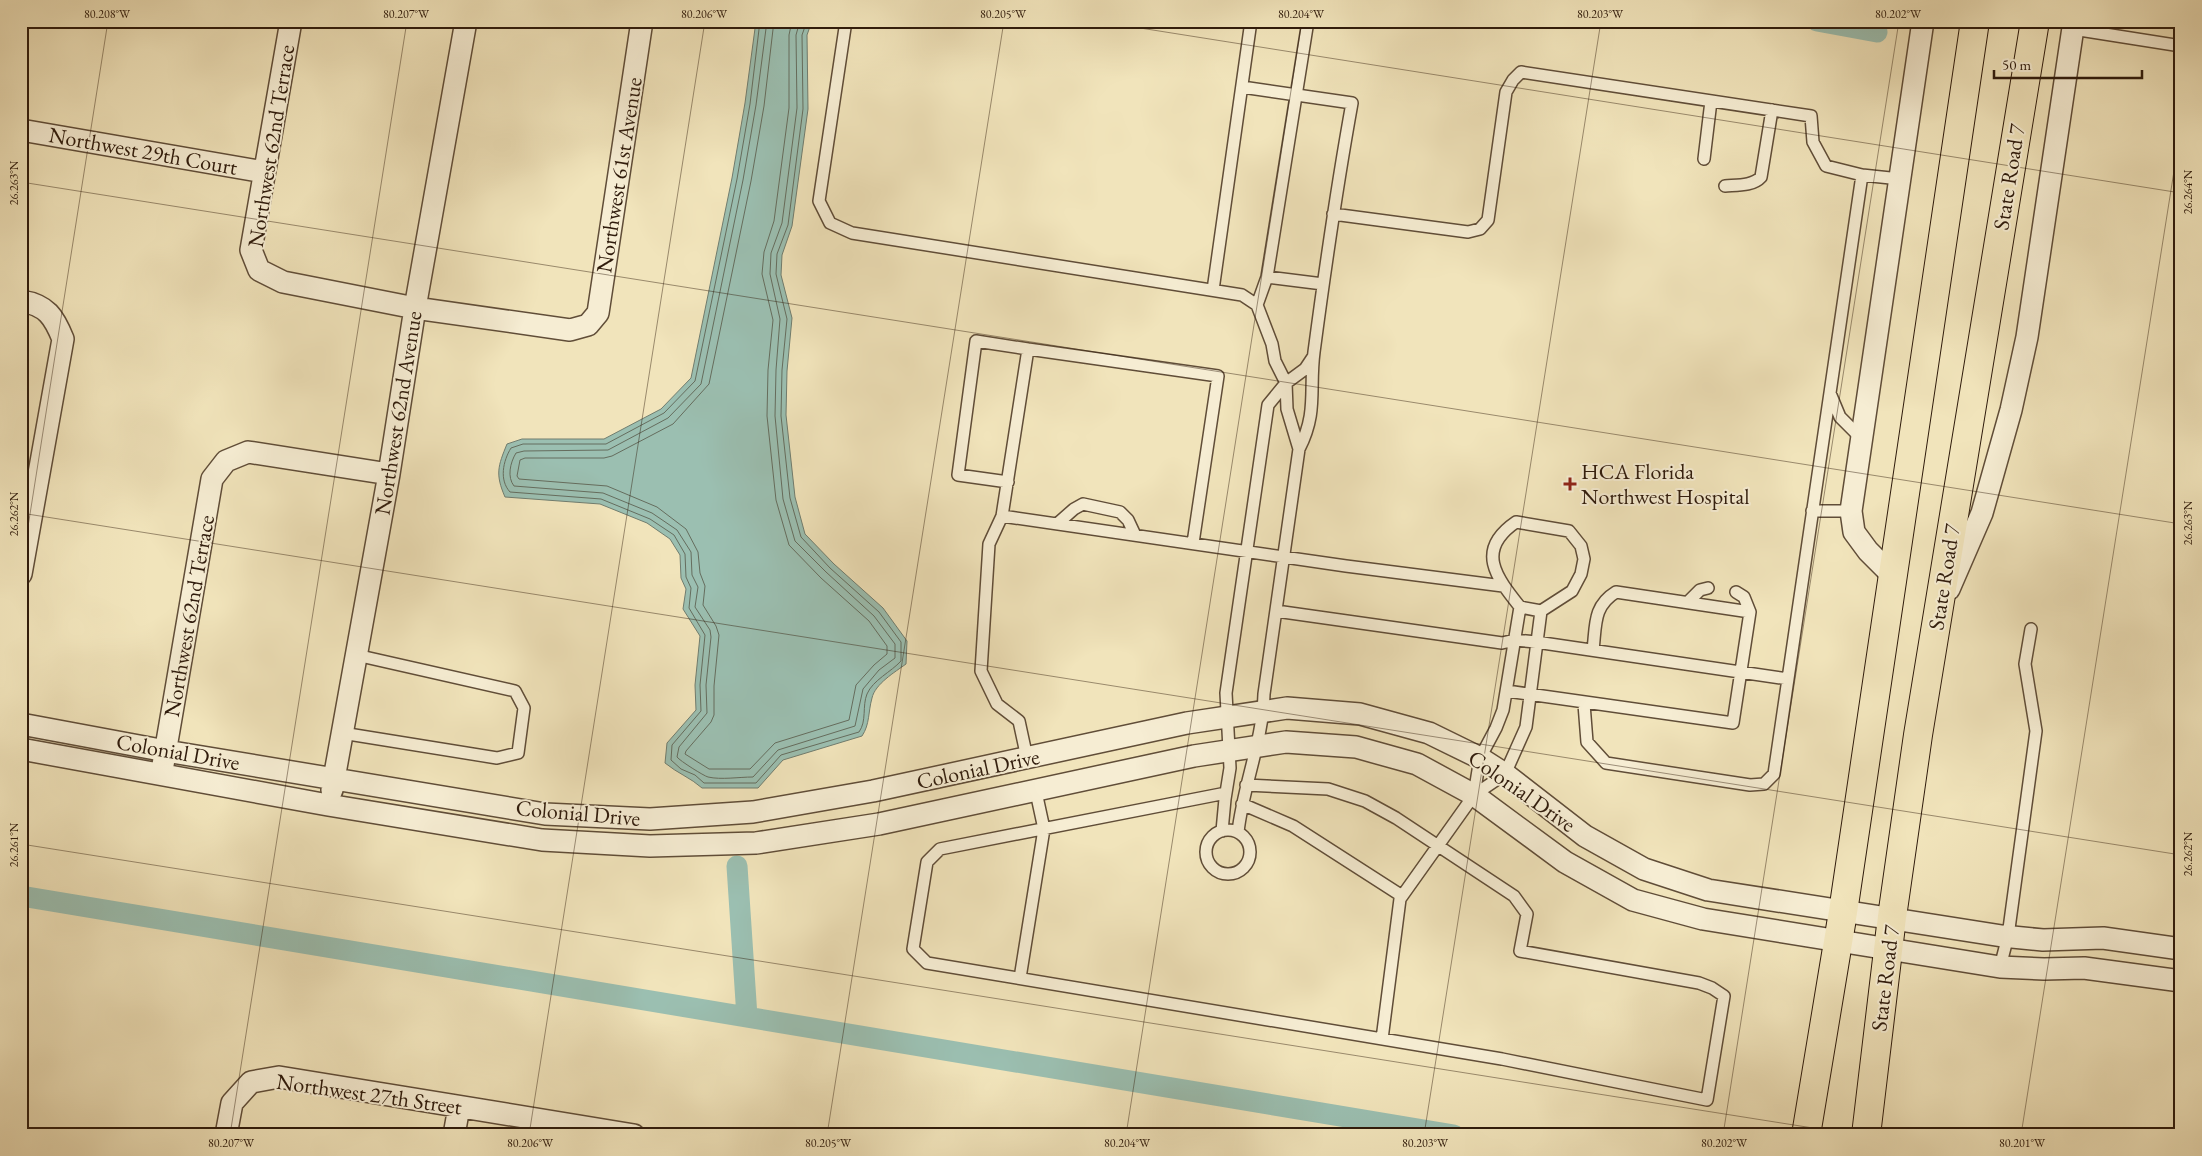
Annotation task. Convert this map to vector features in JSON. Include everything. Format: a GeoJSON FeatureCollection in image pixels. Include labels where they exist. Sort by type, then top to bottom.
{"type":"FeatureCollection","features":[{"type":"Feature","properties":{"kind":"main road"},"geometry":{"type":"LineString","coordinates":[[1806,1135],[1839,941],[1975,21]]}},
{"type":"Feature","properties":{"kind":"main road","name":"State Road 7"},"geometry":{"type":"LineString","coordinates":[[1866,1135],[1892,917],[1918,735],[2035,21]]}},
{"type":"Feature","properties":{"kind":"street","name":"Northwest 62nd Terrace"},"geometry":{"type":"LineString","coordinates":[[291,21],[252,250],[259,270],[283,282],[415,308]]}},
{"type":"Feature","properties":{"kind":"street","name":"Northwest 62nd Avenue"},"geometry":{"type":"LineString","coordinates":[[328,805],[389,474],[415,308],[466,21]]}},
{"type":"Feature","properties":{"kind":"street","name":"Northwest 61st Avenue"},"geometry":{"type":"LineString","coordinates":[[415,308],[570,330],[588,326],[598,313],[642,21]]}},
{"type":"Feature","properties":{"kind":"street"},"geometry":{"type":"LineString","coordinates":[[1893,576],[1868,551],[1854,532],[1851,511],[1923,21]]}},
{"type":"Feature","properties":{"kind":"street"},"geometry":{"type":"LineString","coordinates":[[1938,615],[1982,513],[2011,410],[2027,338],[2074,25]]}},
{"type":"Feature","properties":{"kind":"street","name":"Northwest 29th Court"},"geometry":{"type":"LineString","coordinates":[[21,130],[264,172]]}},
{"type":"Feature","properties":{"kind":"street"},"geometry":{"type":"LineString","coordinates":[[21,301],[36,304],[55,319],[63,340],[25,537],[21,574]]}},
{"type":"Feature","properties":{"kind":"street","name":"Northwest 62nd Terrace"},"geometry":{"type":"LineString","coordinates":[[162,776],[212,479],[226,461],[248,452],[389,474]]}},
{"type":"Feature","properties":{"kind":"street","name":"Colonial Drive"},"geometry":{"type":"LineString","coordinates":[[21,724],[166,751],[545,814],[650,819],[753,812],[873,791],[1187,723],[1287,708],[1360,714],[1429,733],[1480,758],[1505,774],[1585,836],[1644,869],[1708,890],[2008,936],[2043,940],[2103,938],[2181,949]]}},
{"type":"Feature","properties":{"kind":"street","name":"Colonial Drive"},"geometry":{"type":"LineString","coordinates":[[21,749],[328,805],[542,840],[650,846],[756,843],[879,824],[1256,746],[1286,742],[1356,747],[1417,764],[1474,795],[1565,862],[1633,900],[1703,919],[2000,967],[2118,970],[2181,980]]}},
{"type":"Feature","properties":{"kind":"street"},"geometry":{"type":"LineString","coordinates":[[1027,758],[1036,792]]}},
{"type":"Feature","properties":{"kind":"street"},"geometry":{"type":"LineString","coordinates":[[873,791],[879,824]]}},
{"type":"Feature","properties":{"kind":"street"},"geometry":{"type":"LineString","coordinates":[[753,812],[756,843]]}},
{"type":"Feature","properties":{"kind":"street","name":"Northwest 27th Street"},"geometry":{"type":"LineString","coordinates":[[226,1135],[232,1103],[251,1082],[279,1077],[634,1135]]}},
{"type":"Feature","properties":{"kind":"street"},"geometry":{"type":"LineString","coordinates":[[454,1135],[459,1107]]}},
{"type":"Feature","properties":{"kind":"lane"},"geometry":{"type":"LineString","coordinates":[[846,21],[820,201],[830,223],[852,233],[1242,295],[1256,306],[1272,344],[1275,361],[1286,383],[1287,409],[1300,449]]}},
{"type":"Feature","properties":{"kind":"lane"},"geometry":{"type":"LineString","coordinates":[[1213,290],[1252,21]]}},
{"type":"Feature","properties":{"kind":"lane"},"geometry":{"type":"LineString","coordinates":[[1256,306],[1267,277],[1308,21]]}},
{"type":"Feature","properties":{"kind":"lane"},"geometry":{"type":"LineString","coordinates":[[2074,25],[2181,46]]}},
{"type":"Feature","properties":{"kind":"lane"},"geometry":{"type":"LineString","coordinates":[[1333,214],[1468,232],[1480,229],[1488,220],[1506,92],[1513,80],[1521,72],[1811,116],[1813,142],[1826,166],[1862,175],[1900,179]]}},
{"type":"Feature","properties":{"kind":"lane"},"geometry":{"type":"LineString","coordinates":[[1238,832],[1246,785],[1264,712],[1264,694],[1300,449],[1309,431],[1312,406],[1313,357],[1333,214],[1352,103],[1242,87]]}},
{"type":"Feature","properties":{"kind":"lane"},"geometry":{"type":"LineString","coordinates":[[1704,159],[1711,101]]}},
{"type":"Feature","properties":{"kind":"lane"},"geometry":{"type":"LineString","coordinates":[[1725,186],[1752,183],[1761,177],[1772,110]]}},
{"type":"Feature","properties":{"kind":"lane"},"geometry":{"type":"LineString","coordinates":[[1584,704],[1587,742],[1606,763],[1750,785],[1764,784],[1774,774],[1862,175]]}},
{"type":"Feature","properties":{"kind":"lane"},"geometry":{"type":"LineString","coordinates":[[1267,277],[1323,284]]}},
{"type":"Feature","properties":{"kind":"lane"},"geometry":{"type":"LineString","coordinates":[[1008,482],[958,475],[976,341],[1218,376],[1193,543]]}},
{"type":"Feature","properties":{"kind":"lane"},"geometry":{"type":"LineString","coordinates":[[1027,758],[1019,721],[997,704],[981,671],[989,544],[1002,516],[1028,349]]}},
{"type":"Feature","properties":{"kind":"lane"},"geometry":{"type":"LineString","coordinates":[[1222,831],[1230,768],[1226,693],[1268,405],[1286,383],[1305,369],[1313,357]]}},
{"type":"Feature","properties":{"kind":"lane"},"geometry":{"type":"LineString","coordinates":[[1830,392],[1840,417],[1862,439]]}},
{"type":"Feature","properties":{"kind":"lane"},"geometry":{"type":"LineString","coordinates":[[1057,524],[1074,508],[1083,504],[1120,512],[1128,520],[1135,535]]}},
{"type":"Feature","properties":{"kind":"lane"},"geometry":{"type":"LineString","coordinates":[[1812,511],[1851,511]]}},
{"type":"Feature","properties":{"kind":"lane"},"geometry":{"type":"LineString","coordinates":[[1002,516],[1503,586]]}},
{"type":"Feature","properties":{"kind":"lane"},"geometry":{"type":"LineString","coordinates":[[1516,522],[1569,531],[1582,546],[1584,559],[1580,574],[1572,590],[1541,611],[1520,607],[1503,586],[1494,568],[1493,548],[1501,532],[1516,522]]}},
{"type":"Feature","properties":{"kind":"lane"},"geometry":{"type":"LineString","coordinates":[[1688,602],[1700,590],[1708,588]]}},
{"type":"Feature","properties":{"kind":"lane"},"geometry":{"type":"LineString","coordinates":[[1593,650],[1599,608],[1605,599],[1616,592],[1750,612]]}},
{"type":"Feature","properties":{"kind":"lane"},"geometry":{"type":"LineString","coordinates":[[1507,692],[1733,723],[1750,612],[1744,598],[1736,592]]}},
{"type":"Feature","properties":{"kind":"lane"},"geometry":{"type":"LineString","coordinates":[[1474,795],[1480,758],[1496,728],[1507,692],[1520,607]]}},
{"type":"Feature","properties":{"kind":"lane"},"geometry":{"type":"LineString","coordinates":[[1276,611],[1502,643],[1515,640],[1536,642],[1788,679]]}},
{"type":"Feature","properties":{"kind":"lane"},"geometry":{"type":"LineString","coordinates":[[1382,1039],[1400,899],[1474,795],[1505,774],[1526,727],[1541,611]]}},
{"type":"Feature","properties":{"kind":"lane"},"geometry":{"type":"LineString","coordinates":[[2000,967],[2008,936],[2036,731],[2025,664],[2031,629]]}},
{"type":"Feature","properties":{"kind":"lane"},"geometry":{"type":"LineString","coordinates":[[342,733],[496,758],[518,753],[524,708],[515,690],[356,655]]}},
{"type":"Feature","properties":{"kind":"lane"},"geometry":{"type":"LineString","coordinates":[[1226,792],[940,849],[927,862],[913,950],[927,963],[1502,1059],[1707,1100],[1724,996],[1712,988],[1699,983],[1520,951],[1527,914],[1514,896],[1366,801],[1328,789],[1246,785]]}},
{"type":"Feature","properties":{"kind":"lane"},"geometry":{"type":"LineString","coordinates":[[1020,978],[1044,829],[1036,792]]}},
{"type":"Feature","properties":{"kind":"lane"},"geometry":{"type":"LineString","coordinates":[[1242,804],[1292,826],[1402,896]]}},
{"type":"Feature","properties":{"kind":"lane"},"geometry":{"type":"LineString","coordinates":[[1222,831],[1238,832],[1248,842],[1250,856],[1243,869],[1230,874],[1216,870],[1207,859],[1207,845],[1211,838],[1222,831]]}},
{"type":"Feature","properties":{"kind":"water"},"geometry":{"type":"Polygon","coordinates":[[[756,21],[812,21],[807,35],[808,109],[792,226],[782,255],[781,275],[792,318],[787,371],[786,415],[795,497],[805,534],[834,564],[883,608],[907,641],[906,664],[877,688],[862,736],[783,760],[758,788],[702,788],[665,763],[667,743],[696,710],[695,685],[700,636],[683,609],[686,589],[681,578],[680,555],[670,539],[647,523],[600,504],[505,497],[500,482],[499,470],[501,458],[507,444],[522,439],[604,439],[661,409],[691,378],[732,178],[745,103],[756,21]]]}},
{"type":"Feature","properties":{"kind":"waterway"},"geometry":{"type":"LineString","coordinates":[[1817,21],[1877,32]]}},
{"type":"Feature","properties":{"kind":"waterway"},"geometry":{"type":"LineString","coordinates":[[737,866],[747,1017]]}},
{"type":"Feature","properties":{"kind":"waterway"},"geometry":{"type":"LineString","coordinates":[[21,896],[1454,1135]]}},
{"type":"Feature","properties":{"kind":"place","name":"HCA Florida Northwest Hospital"},"geometry":{"type":"Point","coordinates":[1570,484]}}]}
